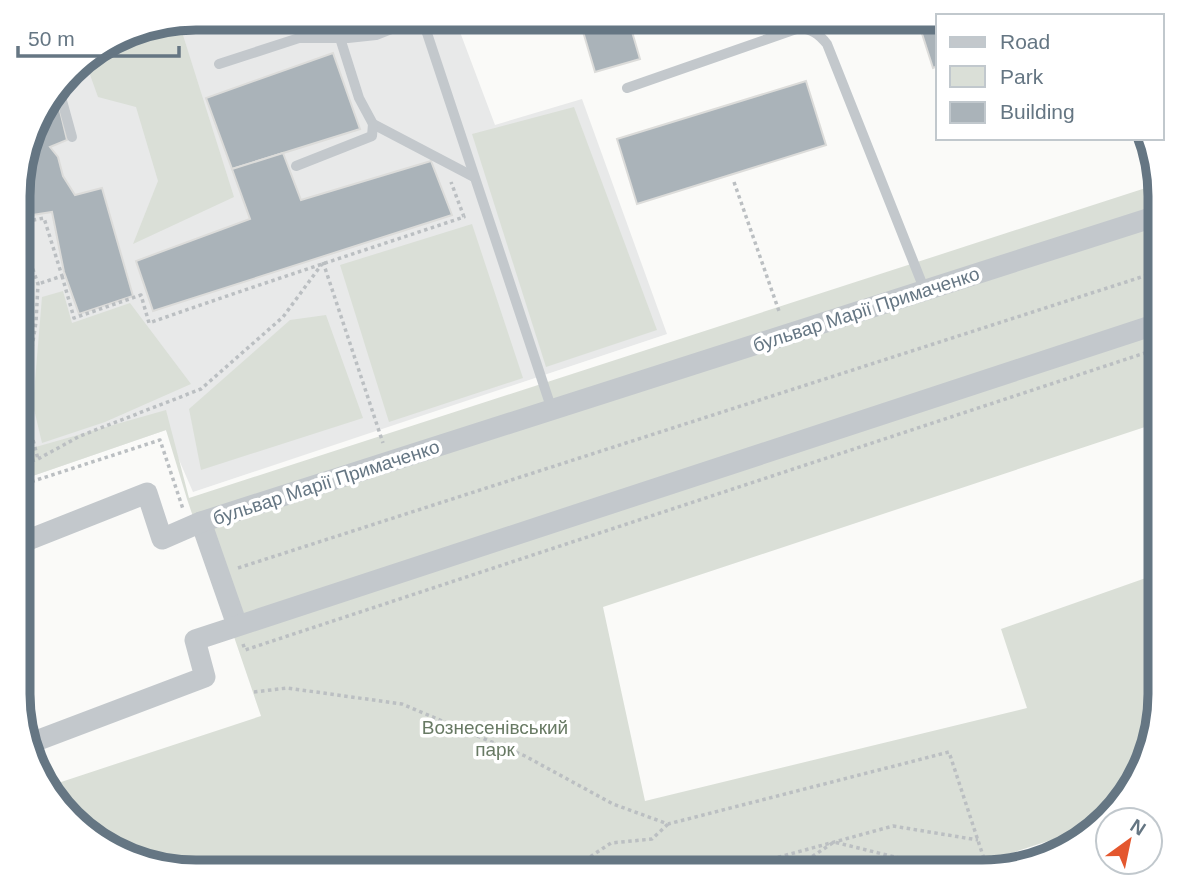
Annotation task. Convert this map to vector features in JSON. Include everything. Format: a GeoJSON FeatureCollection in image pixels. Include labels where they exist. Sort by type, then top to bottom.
{"type":"FeatureCollection","features":[{"type":"Feature","properties":{"kind":"street","name":"бульвар Марії Примаченко"},"geometry":{"type":"LineString","coordinates":[[237,625],[201,522],[1148,219]]}},
{"type":"Feature","properties":{"kind":"street"},"geometry":{"type":"LineString","coordinates":[[36,741],[205,677],[195,640],[1148,327]]}},
{"type":"Feature","properties":{"kind":"street"},"geometry":{"type":"LineString","coordinates":[[30,539],[147,493],[162,539],[201,522]]}},
{"type":"Feature","properties":{"kind":"lane"},"geometry":{"type":"LineString","coordinates":[[219,64],[299,37],[340,38],[376,35],[389,30]]}},
{"type":"Feature","properties":{"kind":"lane"},"geometry":{"type":"LineString","coordinates":[[425,30],[552,410]]}},
{"type":"Feature","properties":{"kind":"lane"},"geometry":{"type":"LineString","coordinates":[[627,88],[793,30]]}},
{"type":"Feature","properties":{"kind":"lane"},"geometry":{"type":"LineString","coordinates":[[810,30],[820,35],[827,44],[925,291]]}},
{"type":"Feature","properties":{"kind":"lane"},"geometry":{"type":"LineString","coordinates":[[296,166],[372,136],[373,124],[359,98],[340,38]]}},
{"type":"Feature","properties":{"kind":"lane"},"geometry":{"type":"LineString","coordinates":[[62,99],[72,137]]}},
{"type":"Feature","properties":{"kind":"lane"},"geometry":{"type":"LineString","coordinates":[[373,124],[474,177]]}},
{"type":"Feature","properties":{"kind":"path"},"geometry":{"type":"LineString","coordinates":[[30,222],[44,218],[74,318],[141,295],[149,323],[323,262],[369,250],[464,217],[443,161]]}},
{"type":"Feature","properties":{"kind":"path"},"geometry":{"type":"LineString","coordinates":[[734,182],[780,314]]}},
{"type":"Feature","properties":{"kind":"path"},"geometry":{"type":"LineString","coordinates":[[30,260],[38,284],[30,361]]}},
{"type":"Feature","properties":{"kind":"path"},"geometry":{"type":"LineString","coordinates":[[30,461],[80,436],[201,389],[283,317],[323,262]]}},
{"type":"Feature","properties":{"kind":"path"},"geometry":{"type":"LineString","coordinates":[[323,262],[389,462]]}},
{"type":"Feature","properties":{"kind":"path"},"geometry":{"type":"LineString","coordinates":[[220,574],[1148,275]]}},
{"type":"Feature","properties":{"kind":"path"},"geometry":{"type":"LineString","coordinates":[[38,284],[62,276]]}},
{"type":"Feature","properties":{"kind":"path"},"geometry":{"type":"LineString","coordinates":[[237,625],[245,650],[1148,352]]}},
{"type":"Feature","properties":{"kind":"path"},"geometry":{"type":"LineString","coordinates":[[30,431],[38,459]]}},
{"type":"Feature","properties":{"kind":"path"},"geometry":{"type":"LineString","coordinates":[[30,482],[160,440],[180,502]]}},
{"type":"Feature","properties":{"kind":"path"},"geometry":{"type":"LineString","coordinates":[[254,692],[287,688],[402,704],[525,756],[613,804],[668,824]]}},
{"type":"Feature","properties":{"kind":"path"},"geometry":{"type":"LineString","coordinates":[[585,860],[611,843],[652,839],[668,824],[948,752],[984,860]]}},
{"type":"Feature","properties":{"kind":"path"},"geometry":{"type":"LineString","coordinates":[[768,860],[893,826],[978,840]]}},
{"type":"Feature","properties":{"kind":"path"},"geometry":{"type":"LineString","coordinates":[[807,860],[834,842],[904,860]]}},
{"type":"Feature","properties":{"kind":"shaded area"},"geometry":{"type":"Polygon","coordinates":[[[185,30],[459,30],[495,125],[582,99],[667,334],[193,492],[166,430],[30,477],[31,174],[35,153],[47,122],[64,95],[86,71],[132,42],[185,30]]]}},
{"type":"Feature","properties":{"kind":"green space"},"geometry":{"type":"Polygon","coordinates":[[[186,30],[182,32],[234,197],[133,244],[158,181],[136,107],[98,97],[88,69],[132,42],[186,30]]]}},
{"type":"Feature","properties":{"kind":"green space"},"geometry":{"type":"Polygon","coordinates":[[[574,107],[657,330],[546,367],[472,134],[574,107]]]}},
{"type":"Feature","properties":{"kind":"green space","name":"Вознесенівський парк"},"geometry":{"type":"Polygon","coordinates":[[[1148,187],[1148,426],[603,607],[645,801],[1027,708],[1001,629],[1148,577],[1148,705],[1136,758],[1107,804],[1094,806],[1094,817],[1083,826],[1072,833],[992,860],[185,860],[132,848],[86,819],[56,784],[261,716],[166,430],[30,477],[30,449],[166,410],[189,498],[1148,187]]]}},
{"type":"Feature","properties":{"kind":"green space"},"geometry":{"type":"Polygon","coordinates":[[[472,224],[523,378],[389,422],[340,265],[472,224]]]}},
{"type":"Feature","properties":{"kind":"green space"},"geometry":{"type":"Polygon","coordinates":[[[63,291],[72,323],[130,303],[191,384],[105,422],[42,443],[33,405],[42,297],[63,291]]]}},
{"type":"Feature","properties":{"kind":"green space"},"geometry":{"type":"Polygon","coordinates":[[[326,315],[363,418],[201,470],[189,409],[290,320],[326,315]]]}},
{"type":"Feature","properties":{"kind":"building"},"geometry":{"type":"Polygon","coordinates":[[[583,30],[632,30],[640,59],[595,72],[583,30]]]}},
{"type":"Feature","properties":{"kind":"building"},"geometry":{"type":"Polygon","coordinates":[[[921,30],[936,30],[936,67],[933,68],[921,30]]]}},
{"type":"Feature","properties":{"kind":"building"},"geometry":{"type":"Polygon","coordinates":[[[333,53],[360,129],[232,169],[206,98],[333,53]]]}},
{"type":"Feature","properties":{"kind":"building"},"geometry":{"type":"Polygon","coordinates":[[[806,81],[826,145],[637,204],[617,139],[806,81]]]}},
{"type":"Feature","properties":{"kind":"building"},"geometry":{"type":"Polygon","coordinates":[[[58,104],[67,140],[50,147],[58,157],[63,176],[75,195],[102,188],[133,296],[79,314],[64,272],[52,212],[30,215],[31,174],[39,142],[58,104]]]}},
{"type":"Feature","properties":{"kind":"building"},"geometry":{"type":"Polygon","coordinates":[[[283,153],[301,200],[431,161],[452,215],[153,311],[136,261],[250,219],[232,169],[283,153]]]}}]}
